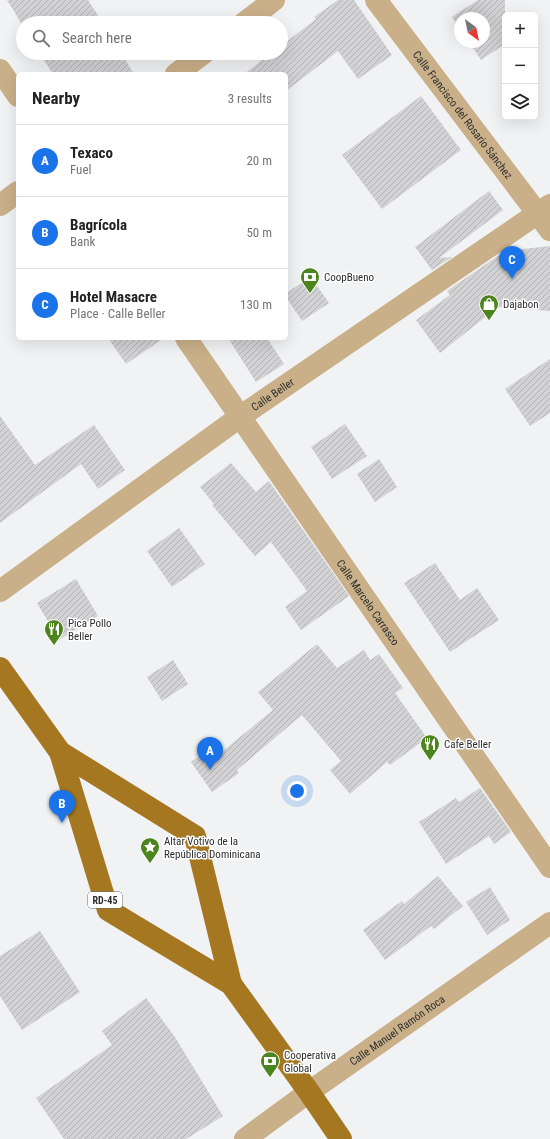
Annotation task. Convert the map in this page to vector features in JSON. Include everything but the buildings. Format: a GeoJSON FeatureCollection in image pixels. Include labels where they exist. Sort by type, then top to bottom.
{"type":"FeatureCollection","features":[{"type":"Feature","properties":{"kind":"main road","name":"RD-45"},"geometry":{"type":"LineString","coordinates":[[0,668],[60,752],[108,910],[231,984]]}},
{"type":"Feature","properties":{"kind":"main road","name":"RD-45"},"geometry":{"type":"LineString","coordinates":[[60,752],[195,836],[231,984],[341,1139]]}},
{"type":"Feature","properties":{"kind":"street"},"geometry":{"type":"LineString","coordinates":[[253,16],[274,0]]}},
{"type":"Feature","properties":{"kind":"street","name":"Calle Francisco del Rosario Sánchez"},"geometry":{"type":"LineString","coordinates":[[376,0],[546,216]]}},
{"type":"Feature","properties":{"kind":"street"},"geometry":{"type":"LineString","coordinates":[[179,72],[195,60]]}},
{"type":"Feature","properties":{"kind":"street"},"geometry":{"type":"LineString","coordinates":[[0,70],[16,93]]}},
{"type":"Feature","properties":{"kind":"street"},"geometry":{"type":"LineString","coordinates":[[0,205],[16,193]]}},
{"type":"Feature","properties":{"kind":"street","name":"Calle Beller"},"geometry":{"type":"LineString","coordinates":[[0,591],[240,416],[546,216]]}},
{"type":"Feature","properties":{"kind":"street","name":"Calle Marcelo Carrasco"},"geometry":{"type":"LineString","coordinates":[[187,340],[550,867]]}},
{"type":"Feature","properties":{"kind":"street","name":"Calle Manuel Ramón Roca"},"geometry":{"type":"LineString","coordinates":[[245,1139],[309,1092],[550,923]]}},
{"type":"Feature","properties":{"kind":"place","name":"Hotel Masacre"},"geometry":{"type":"Point","coordinates":[512,279]}},
{"type":"Feature","properties":{"kind":"place","name":"CoopBueno"},"geometry":{"type":"Point","coordinates":[310,294]}},
{"type":"Feature","properties":{"kind":"place","name":"Dajabon"},"geometry":{"type":"Point","coordinates":[489,321]}},
{"type":"Feature","properties":{"kind":"place","name":"Pica Pollo Beller"},"geometry":{"type":"Point","coordinates":[54,646]}},
{"type":"Feature","properties":{"kind":"place","name":"Cafe Beller"},"geometry":{"type":"Point","coordinates":[430,761]}},
{"type":"Feature","properties":{"kind":"place","name":"Texaco"},"geometry":{"type":"Point","coordinates":[210,770]}},
{"type":"Feature","properties":{"kind":"place","name":"Bagrícola"},"geometry":{"type":"Point","coordinates":[62,823]}},
{"type":"Feature","properties":{"kind":"place","name":"Altar Votivo de la República Dominicana"},"geometry":{"type":"Point","coordinates":[150,864]}},
{"type":"Feature","properties":{"kind":"place","name":"Cooperativa Global"},"geometry":{"type":"Point","coordinates":[270,1078]}}]}
